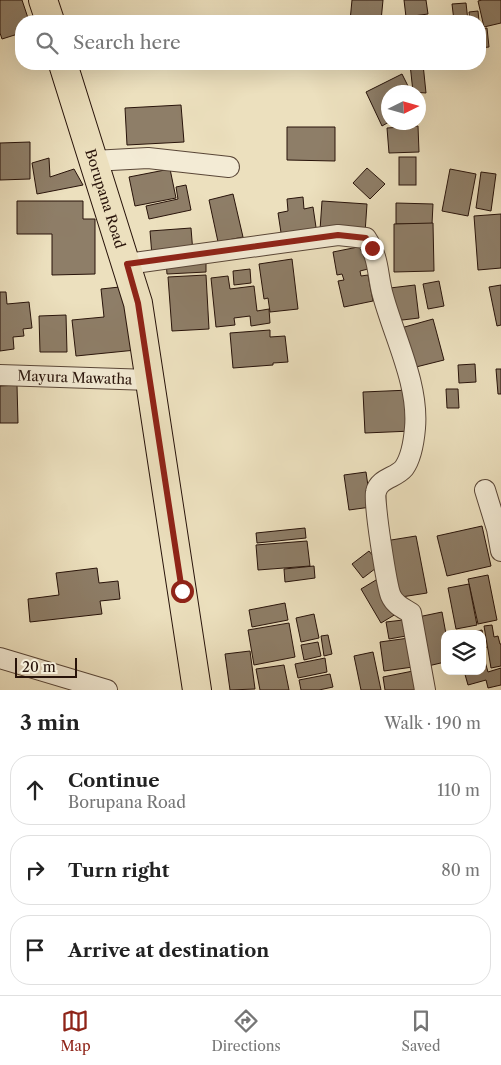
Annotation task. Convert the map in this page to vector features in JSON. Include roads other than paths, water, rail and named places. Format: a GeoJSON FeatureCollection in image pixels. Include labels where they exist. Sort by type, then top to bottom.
{"type":"FeatureCollection","features":[{"type":"Feature","properties":{"kind":"main road"},"geometry":{"type":"LineString","coordinates":[[43,0],[48,15]]}},
{"type":"Feature","properties":{"kind":"main road","name":"Borupana Road"},"geometry":{"type":"LineString","coordinates":[[65,70],[138,303],[197,690]]}},
{"type":"Feature","properties":{"kind":"street"},"geometry":{"type":"LineString","coordinates":[[93,162],[148,158],[229,167]]}},
{"type":"Feature","properties":{"kind":"street"},"geometry":{"type":"LineString","coordinates":[[127,264],[338,235],[366,238],[378,263],[382,291],[413,392],[415,428],[410,453],[403,468],[379,484],[375,493],[389,594],[399,606],[411,613],[425,690]]}},
{"type":"Feature","properties":{"kind":"street","name":"Mayura Mawatha"},"geometry":{"type":"LineString","coordinates":[[0,375],[150,380]]}},
{"type":"Feature","properties":{"kind":"street"},"geometry":{"type":"LineString","coordinates":[[485,490],[501,550]]}},
{"type":"Feature","properties":{"kind":"street"},"geometry":{"type":"LineString","coordinates":[[0,658],[107,690]]}}]}
